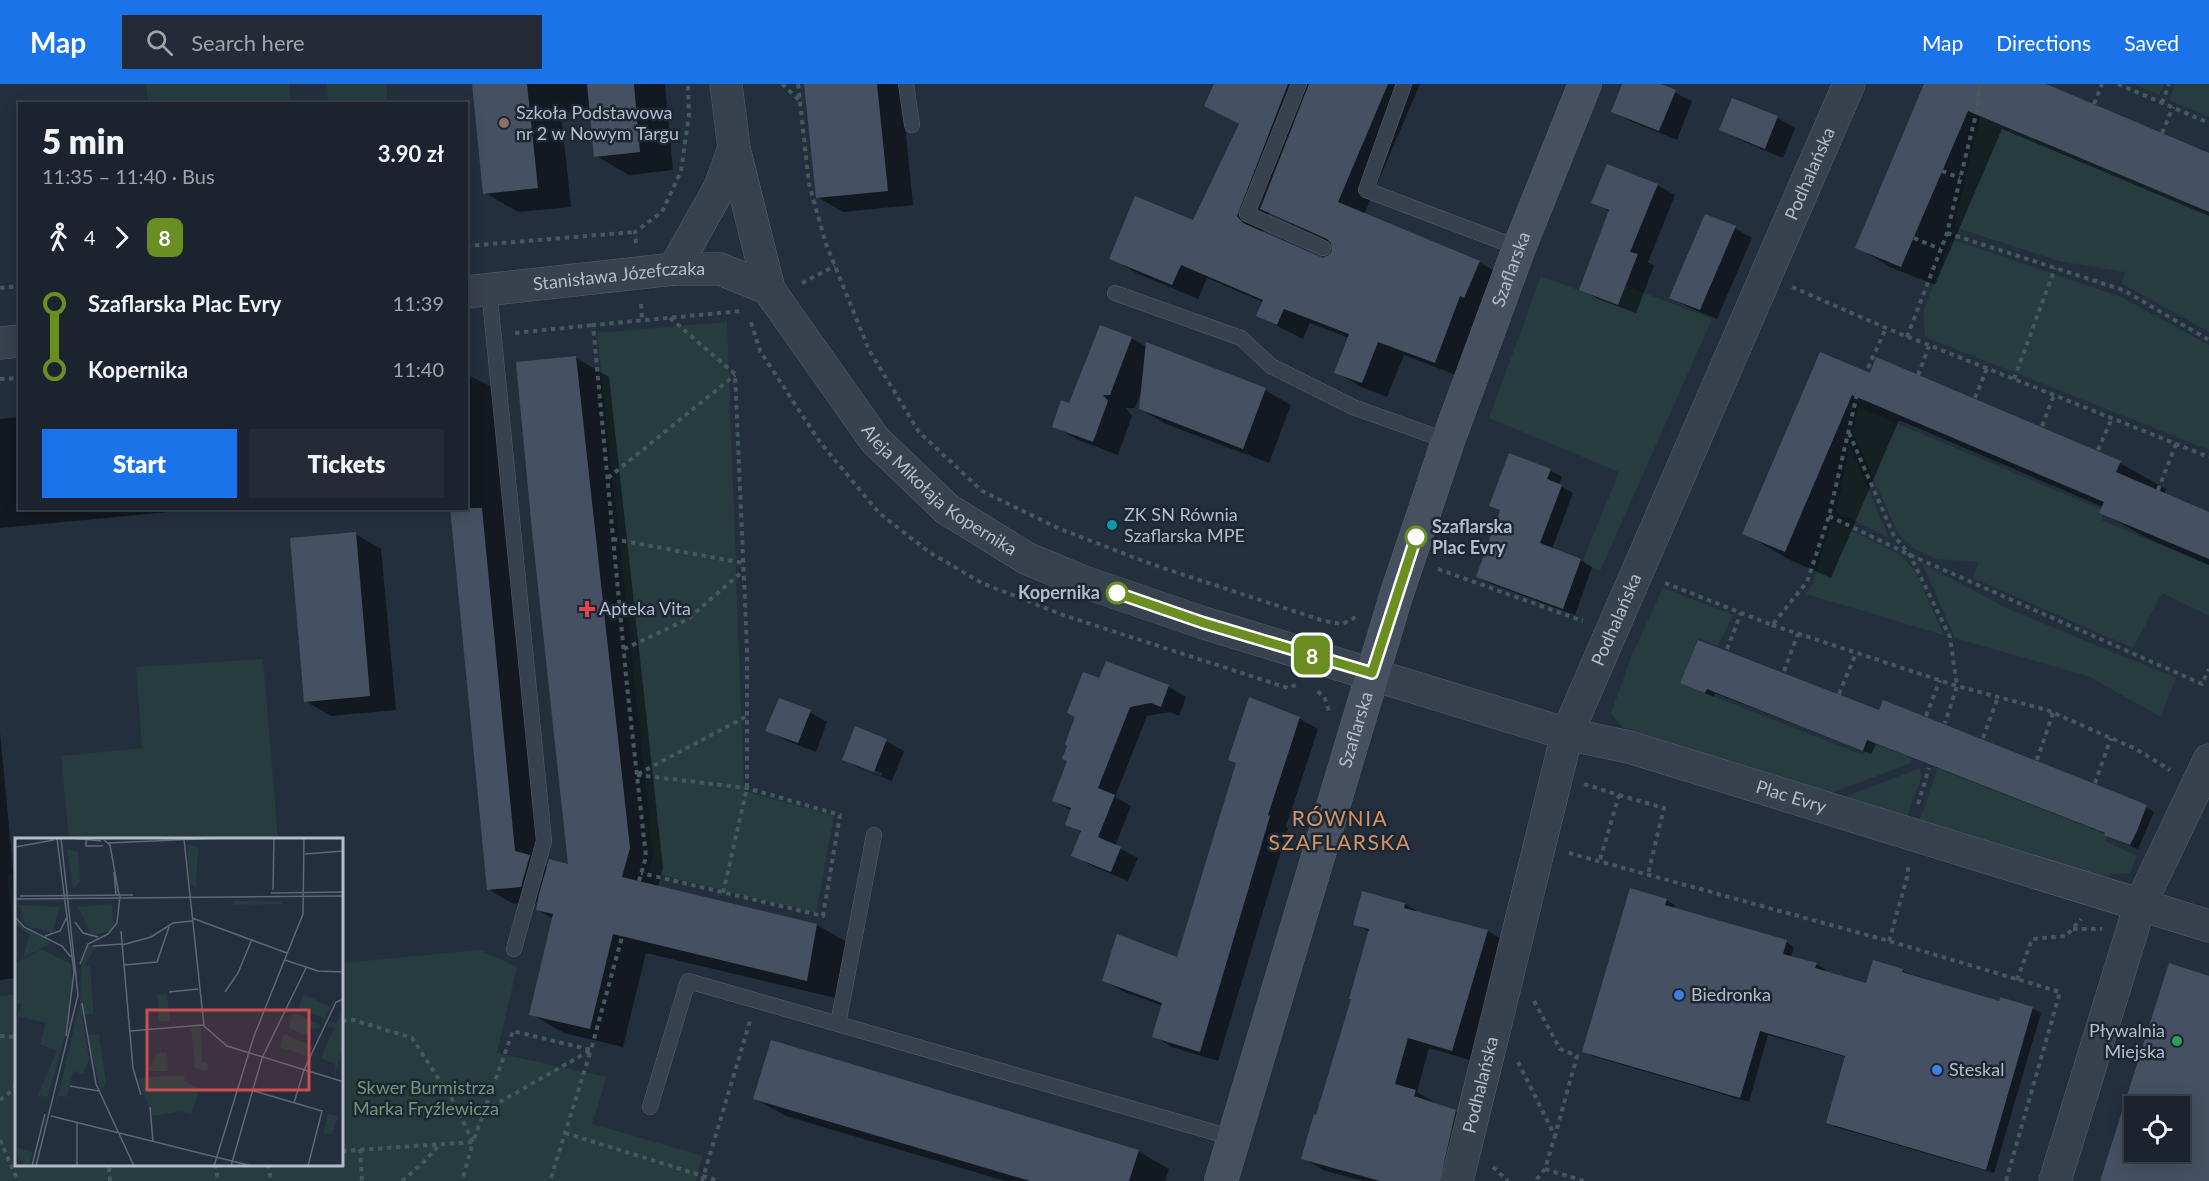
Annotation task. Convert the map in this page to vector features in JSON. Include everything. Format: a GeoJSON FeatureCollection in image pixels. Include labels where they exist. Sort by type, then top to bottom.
{"type":"FeatureCollection","features":[{"type":"Feature","properties":{"kind":"street","name":"Aleja Mikołaja Kopernika"},"geometry":{"type":"LineString","coordinates":[[726,84],[758,300],[875,440],[947,509],[1026,558],[1081,581],[1204,623],[1372,673]]}},
{"type":"Feature","properties":{"kind":"street","name":"Szaflarska"},"geometry":{"type":"LineString","coordinates":[[1221,1181],[1396,596],[1448,441],[1519,248],[1585,84]]}},
{"type":"Feature","properties":{"kind":"street","name":"Podhalańska"},"geometry":{"type":"LineString","coordinates":[[1457,1181],[1567,734],[1850,84]]}},
{"type":"Feature","properties":{"kind":"street"},"geometry":{"type":"LineString","coordinates":[[674,269],[720,187],[734,148]]}},
{"type":"Feature","properties":{"kind":"street","name":"Stanisława Józefczaka"},"geometry":{"type":"LineString","coordinates":[[478,291],[639,272],[720,269],[758,300]]}},
{"type":"Feature","properties":{"kind":"street"},"geometry":{"type":"LineString","coordinates":[[0,343],[18,341]]}},
{"type":"Feature","properties":{"kind":"street","name":"Plac Evry"},"geometry":{"type":"LineString","coordinates":[[1372,673],[1567,734],[1629,747],[2209,926]]}},
{"type":"Feature","properties":{"kind":"street"},"geometry":{"type":"LineString","coordinates":[[2055,1181],[2140,905],[2209,760]]}},
{"type":"Feature","properties":{"kind":"lane"},"geometry":{"type":"LineString","coordinates":[[906,84],[912,125]]}},
{"type":"Feature","properties":{"kind":"lane"},"geometry":{"type":"LineString","coordinates":[[1299,84],[1247,214],[1323,248]]}},
{"type":"Feature","properties":{"kind":"lane"},"geometry":{"type":"LineString","coordinates":[[1404,84],[1366,190],[1519,248]]}},
{"type":"Feature","properties":{"kind":"lane"},"geometry":{"type":"LineString","coordinates":[[478,291],[493,335],[544,841],[514,950]]}},
{"type":"Feature","properties":{"kind":"lane"},"geometry":{"type":"LineString","coordinates":[[1114,293],[1241,338],[1271,366],[1353,407],[1448,441]]}},
{"type":"Feature","properties":{"kind":"lane"},"geometry":{"type":"LineString","coordinates":[[838,1024],[874,835]]}},
{"type":"Feature","properties":{"kind":"lane"},"geometry":{"type":"LineString","coordinates":[[650,1107],[688,981],[1234,1138]]}},
{"type":"Feature","properties":{"kind":"path"},"geometry":{"type":"LineString","coordinates":[[468,246],[635,232],[662,212],[681,171],[689,115],[688,84]]}},
{"type":"Feature","properties":{"kind":"path"},"geometry":{"type":"LineString","coordinates":[[782,84],[800,101]]}},
{"type":"Feature","properties":{"kind":"path"},"geometry":{"type":"LineString","coordinates":[[798,84],[809,184],[826,244],[869,350],[919,432],[982,491],[1060,530],[1150,564],[1324,621],[1342,624],[1358,617],[1362,612]]}},
{"type":"Feature","properties":{"kind":"path"},"geometry":{"type":"LineString","coordinates":[[1907,337],[1947,232],[1976,114],[1980,84]]}},
{"type":"Feature","properties":{"kind":"path"},"geometry":{"type":"LineString","coordinates":[[2094,104],[2102,84]]}},
{"type":"Feature","properties":{"kind":"path"},"geometry":{"type":"LineString","coordinates":[[2118,84],[2209,123]]}},
{"type":"Feature","properties":{"kind":"path"},"geometry":{"type":"LineString","coordinates":[[2162,103],[2169,84]]}},
{"type":"Feature","properties":{"kind":"path"},"geometry":{"type":"LineString","coordinates":[[2162,133],[2173,108]]}},
{"type":"Feature","properties":{"kind":"path"},"geometry":{"type":"LineString","coordinates":[[1942,171],[1960,178]]}},
{"type":"Feature","properties":{"kind":"path"},"geometry":{"type":"LineString","coordinates":[[635,232],[642,321]]}},
{"type":"Feature","properties":{"kind":"path"},"geometry":{"type":"LineString","coordinates":[[1947,232],[2123,290],[2209,340]]}},
{"type":"Feature","properties":{"kind":"path"},"geometry":{"type":"LineString","coordinates":[[1914,238],[1940,249]]}},
{"type":"Feature","properties":{"kind":"path"},"geometry":{"type":"LineString","coordinates":[[2014,379],[2055,268]]}},
{"type":"Feature","properties":{"kind":"path"},"geometry":{"type":"LineString","coordinates":[[1785,284],[1929,346],[2209,457]]}},
{"type":"Feature","properties":{"kind":"path"},"geometry":{"type":"LineString","coordinates":[[0,288],[18,286]]}},
{"type":"Feature","properties":{"kind":"path"},"geometry":{"type":"LineString","coordinates":[[493,335],[670,318],[758,300]]}},
{"type":"Feature","properties":{"kind":"path"},"geometry":{"type":"LineString","coordinates":[[670,318],[735,374],[744,570],[747,788],[723,893]]}},
{"type":"Feature","properties":{"kind":"path"},"geometry":{"type":"LineString","coordinates":[[751,320],[760,351],[820,442],[879,513],[929,552],[982,583],[1063,615],[1288,688],[1305,682]]}},
{"type":"Feature","properties":{"kind":"path"},"geometry":{"type":"LineString","coordinates":[[593,325],[646,857],[639,881]]}},
{"type":"Feature","properties":{"kind":"path"},"geometry":{"type":"LineString","coordinates":[[1868,368],[1886,328]]}},
{"type":"Feature","properties":{"kind":"path"},"geometry":{"type":"LineString","coordinates":[[1918,375],[1929,346]]}},
{"type":"Feature","properties":{"kind":"path"},"geometry":{"type":"LineString","coordinates":[[1975,398],[1987,368]]}},
{"type":"Feature","properties":{"kind":"path"},"geometry":{"type":"LineString","coordinates":[[607,479],[735,374]]}},
{"type":"Feature","properties":{"kind":"path"},"geometry":{"type":"LineString","coordinates":[[0,379],[18,378]]}},
{"type":"Feature","properties":{"kind":"path"},"geometry":{"type":"LineString","coordinates":[[1772,625],[1807,582],[1829,516],[1858,390]]}},
{"type":"Feature","properties":{"kind":"path"},"geometry":{"type":"LineString","coordinates":[[2042,426],[2054,395]]}},
{"type":"Feature","properties":{"kind":"path"},"geometry":{"type":"LineString","coordinates":[[2098,450],[2112,418]]}},
{"type":"Feature","properties":{"kind":"path"},"geometry":{"type":"LineString","coordinates":[[1849,433],[1894,536],[1910,555],[1950,637],[1957,686],[1945,723]]}},
{"type":"Feature","properties":{"kind":"path"},"geometry":{"type":"LineString","coordinates":[[2158,490],[2175,444]]}},
{"type":"Feature","properties":{"kind":"path"},"geometry":{"type":"LineString","coordinates":[[1829,516],[1910,555],[2202,684],[2209,669]]}},
{"type":"Feature","properties":{"kind":"path"},"geometry":{"type":"LineString","coordinates":[[613,539],[743,563]]}},
{"type":"Feature","properties":{"kind":"path"},"geometry":{"type":"LineString","coordinates":[[1432,566],[1585,622]]}},
{"type":"Feature","properties":{"kind":"path"},"geometry":{"type":"LineString","coordinates":[[624,649],[688,619],[744,570]]}},
{"type":"Feature","properties":{"kind":"path"},"geometry":{"type":"LineString","coordinates":[[1660,581],[1798,634],[1957,686],[2054,713],[2136,749],[2175,774]]}},
{"type":"Feature","properties":{"kind":"path"},"geometry":{"type":"LineString","coordinates":[[1727,649],[1741,613]]}},
{"type":"Feature","properties":{"kind":"path"},"geometry":{"type":"LineString","coordinates":[[1784,671],[1798,634]]}},
{"type":"Feature","properties":{"kind":"path"},"geometry":{"type":"LineString","coordinates":[[1839,694],[1856,652]]}},
{"type":"Feature","properties":{"kind":"path"},"geometry":{"type":"LineString","coordinates":[[1926,716],[1940,680]]}},
{"type":"Feature","properties":{"kind":"path"},"geometry":{"type":"LineString","coordinates":[[1314,686],[1324,699],[1330,715],[1358,723]]}},
{"type":"Feature","properties":{"kind":"path"},"geometry":{"type":"LineString","coordinates":[[1983,738],[1998,697]]}},
{"type":"Feature","properties":{"kind":"path"},"geometry":{"type":"LineString","coordinates":[[2037,760],[2054,713]]}},
{"type":"Feature","properties":{"kind":"path"},"geometry":{"type":"LineString","coordinates":[[637,775],[747,716]]}},
{"type":"Feature","properties":{"kind":"path"},"geometry":{"type":"LineString","coordinates":[[2095,783],[2110,738]]}},
{"type":"Feature","properties":{"kind":"path"},"geometry":{"type":"LineString","coordinates":[[637,775],[747,788],[840,815],[823,916],[641,873]]}},
{"type":"Feature","properties":{"kind":"path"},"geometry":{"type":"LineString","coordinates":[[1619,795],[1664,808],[1648,874]]}},
{"type":"Feature","properties":{"kind":"path"},"geometry":{"type":"LineString","coordinates":[[1568,853],[2060,992],[2006,1181]]}},
{"type":"Feature","properties":{"kind":"path"},"geometry":{"type":"LineString","coordinates":[[2017,980],[2032,939],[2066,936],[2102,894]]}},
{"type":"Feature","properties":{"kind":"path"},"geometry":{"type":"LineString","coordinates":[[550,1181],[591,1050],[622,936]]}},
{"type":"Feature","properties":{"kind":"path"},"geometry":{"type":"LineString","coordinates":[[1530,993],[1560,1049],[1576,1056],[1545,1169],[1535,1181]]}},
{"type":"Feature","properties":{"kind":"path"},"geometry":{"type":"LineString","coordinates":[[702,1181],[753,1012]]}},
{"type":"Feature","properties":{"kind":"path"},"geometry":{"type":"LineString","coordinates":[[344,1020],[354,1020],[412,1038],[453,1101],[473,1142]]}},
{"type":"Feature","properties":{"kind":"path"},"geometry":{"type":"LineString","coordinates":[[462,1181],[483,1111],[513,1031],[591,1050]]}},
{"type":"Feature","properties":{"kind":"path"},"geometry":{"type":"LineString","coordinates":[[0,1036],[15,1037]]}},
{"type":"Feature","properties":{"kind":"path"},"geometry":{"type":"LineString","coordinates":[[483,1111],[591,1050]]}},
{"type":"Feature","properties":{"kind":"path"},"geometry":{"type":"LineString","coordinates":[[1515,1055],[1555,1136]]}},
{"type":"Feature","properties":{"kind":"path"},"geometry":{"type":"LineString","coordinates":[[0,1100],[15,1088]]}},
{"type":"Feature","properties":{"kind":"path"},"geometry":{"type":"LineString","coordinates":[[565,1133],[719,1181]]}},
{"type":"Feature","properties":{"kind":"path"},"geometry":{"type":"LineString","coordinates":[[0,1140],[18,1181]]}},
{"type":"Feature","properties":{"kind":"path"},"geometry":{"type":"LineString","coordinates":[[344,1151],[473,1142]]}},
{"type":"Feature","properties":{"kind":"path"},"geometry":{"type":"LineString","coordinates":[[402,1181],[441,1143]]}},
{"type":"Feature","properties":{"kind":"path"},"geometry":{"type":"LineString","coordinates":[[360,1149],[362,1181]]}},
{"type":"Feature","properties":{"kind":"path"},"geometry":{"type":"LineString","coordinates":[[110,1166],[110,1181]]}},
{"type":"Feature","properties":{"kind":"path"},"geometry":{"type":"LineString","coordinates":[[215,1166],[218,1181]]}},
{"type":"Feature","properties":{"kind":"path"},"geometry":{"type":"LineString","coordinates":[[268,1166],[271,1181]]}},
{"type":"Feature","properties":{"kind":"path"},"geometry":{"type":"LineString","coordinates":[[1545,1169],[1584,1181]]}},
{"type":"Feature","properties":{"kind":"green space"},"geometry":{"type":"Polygon","coordinates":[[[146,84],[289,84],[291,102],[148,102],[146,84]]]}},
{"type":"Feature","properties":{"kind":"green space"},"geometry":{"type":"Polygon","coordinates":[[[327,84],[386,84],[388,102],[328,102],[327,84]]]}},
{"type":"Feature","properties":{"kind":"green space"},"geometry":{"type":"Polygon","coordinates":[[[2134,84],[2165,84],[2159,95],[2134,84]]]}},
{"type":"Feature","properties":{"kind":"green space"},"geometry":{"type":"Polygon","coordinates":[[[2175,84],[2209,84],[2209,117],[2169,100],[2175,84]]]}},
{"type":"Feature","properties":{"kind":"green space"},"geometry":{"type":"Polygon","coordinates":[[[1980,116],[2209,212],[2209,332],[2121,283],[2125,272],[2059,261],[1954,227],[1980,116]]]}},
{"type":"Feature","properties":{"kind":"green space"},"geometry":{"type":"Polygon","coordinates":[[[1951,239],[2121,297],[2209,345],[2209,450],[1925,337],[1923,312],[1951,239]]]}},
{"type":"Feature","properties":{"kind":"green space"},"geometry":{"type":"Polygon","coordinates":[[[1541,276],[1618,305],[1626,286],[1712,319],[1600,571],[1582,563],[1619,472],[1489,418],[1541,276]]]}},
{"type":"Feature","properties":{"kind":"green space"},"geometry":{"type":"Polygon","coordinates":[[[727,322],[744,791],[834,816],[816,913],[649,872],[653,856],[597,333],[727,322]]]}},
{"type":"Feature","properties":{"kind":"green space"},"geometry":{"type":"Polygon","coordinates":[[[1858,407],[2105,511],[2101,520],[2209,565],[2209,616],[2162,593],[2133,648],[1973,578],[1979,562],[1936,559],[1913,548],[1898,533],[1853,433],[1858,407]]]}},
{"type":"Feature","properties":{"kind":"green space"},"geometry":{"type":"Polygon","coordinates":[[[1850,446],[1889,538],[1836,512],[1850,446]]]}},
{"type":"Feature","properties":{"kind":"green space"},"geometry":{"type":"Polygon","coordinates":[[[1832,521],[1901,555],[1915,571],[1944,635],[1806,594],[1813,583],[1832,521]]]}},
{"type":"Feature","properties":{"kind":"green space"},"geometry":{"type":"Polygon","coordinates":[[[1922,563],[2006,608],[2176,678],[2161,717],[2088,676],[1955,638],[1922,563]]]}},
{"type":"Feature","properties":{"kind":"green space"},"geometry":{"type":"Polygon","coordinates":[[[1663,588],[1733,615],[1718,646],[1698,638],[1680,683],[1863,755],[1870,740],[1912,757],[1911,763],[1829,794],[1622,727],[1611,713],[1631,657],[1663,588]]]}},
{"type":"Feature","properties":{"kind":"green space"},"geometry":{"type":"Polygon","coordinates":[[[263,659],[278,838],[69,838],[61,756],[142,748],[136,667],[263,659]]]}},
{"type":"Feature","properties":{"kind":"green space"},"geometry":{"type":"Polygon","coordinates":[[[1938,767],[2108,834],[2105,841],[2137,856],[2130,873],[2111,874],[2103,881],[1919,822],[1938,767]]]}},
{"type":"Feature","properties":{"kind":"green space"},"geometry":{"type":"Polygon","coordinates":[[[1920,768],[1922,776],[1906,819],[1843,798],[1920,768]]]}},
{"type":"Feature","properties":{"kind":"green space"},"geometry":{"type":"Polygon","coordinates":[[[15,874],[15,920],[12,920],[7,875],[15,874]]]}},
{"type":"Feature","properties":{"kind":"green space","name":"Skwer Burmistrza Marka Fryźlewicza"},"geometry":{"type":"Polygon","coordinates":[[[480,950],[517,967],[497,1053],[607,1077],[592,1124],[703,1156],[696,1181],[0,1181],[0,996],[15,994],[15,1166],[344,1166],[344,963],[480,950]]]}},
{"type":"Feature","properties":{"kind":"building","name":"Szkoła Podstawowa nr 2 w Nowym Targu"},"geometry":{"type":"Polygon","coordinates":[[[472,84],[527,84],[538,188],[483,194],[472,84]]]}},
{"type":"Feature","properties":{"kind":"building"},"geometry":{"type":"Polygon","coordinates":[[[587,84],[634,84],[640,152],[594,157],[587,84]]]}},
{"type":"Feature","properties":{"kind":"building"},"geometry":{"type":"Polygon","coordinates":[[[804,84],[877,84],[888,191],[816,198],[804,84]]]}},
{"type":"Feature","properties":{"kind":"building"},"geometry":{"type":"Polygon","coordinates":[[[1214,84],[1288,84],[1237,216],[1243,223],[1323,258],[1332,251],[1331,243],[1327,239],[1260,209],[1309,84],[1388,84],[1338,202],[1480,261],[1464,298],[1460,296],[1435,363],[1378,342],[1362,383],[1334,373],[1349,334],[1284,309],[1277,325],[1256,316],[1263,300],[1181,265],[1172,285],[1109,259],[1135,196],[1193,220],[1239,124],[1204,106],[1214,84]]]}},
{"type":"Feature","properties":{"kind":"building"},"geometry":{"type":"Polygon","coordinates":[[[1622,84],[1661,84],[1676,90],[1659,131],[1611,112],[1622,84]]]}},
{"type":"Feature","properties":{"kind":"building"},"geometry":{"type":"Polygon","coordinates":[[[1924,84],[2046,84],[2209,153],[2209,212],[1968,111],[1901,267],[1855,248],[1924,84]]]}},
{"type":"Feature","properties":{"kind":"building"},"geometry":{"type":"Polygon","coordinates":[[[1732,98],[1778,116],[1765,149],[1719,130],[1732,98]]]}},
{"type":"Feature","properties":{"kind":"building"},"geometry":{"type":"Polygon","coordinates":[[[1607,164],[1658,184],[1630,252],[1638,254],[1618,305],[1579,290],[1609,210],[1591,203],[1607,164]]]}},
{"type":"Feature","properties":{"kind":"building"},"geometry":{"type":"Polygon","coordinates":[[[1705,214],[1736,226],[1700,310],[1669,298],[1705,214]]]}},
{"type":"Feature","properties":{"kind":"building"},"geometry":{"type":"Polygon","coordinates":[[[1100,325],[1132,337],[1110,395],[1103,395],[1108,401],[1093,442],[1052,427],[1061,400],[1069,403],[1100,325]]]}},
{"type":"Feature","properties":{"kind":"building"},"geometry":{"type":"Polygon","coordinates":[[[1146,342],[1266,388],[1243,449],[1139,409],[1146,342]]]}},
{"type":"Feature","properties":{"kind":"building"},"geometry":{"type":"Polygon","coordinates":[[[1820,352],[1870,373],[1876,357],[2121,461],[2116,472],[2209,512],[2209,559],[2099,513],[2104,502],[1852,395],[1785,552],[1742,534],[1820,352]]]}},
{"type":"Feature","properties":{"kind":"building"},"geometry":{"type":"Polygon","coordinates":[[[576,356],[630,848],[622,877],[817,924],[807,981],[613,934],[590,1029],[529,1015],[553,914],[536,910],[539,894],[549,859],[568,864],[516,362],[576,356]]]}},
{"type":"Feature","properties":{"kind":"building"},"geometry":{"type":"Polygon","coordinates":[[[1509,453],[1551,469],[1547,479],[1562,485],[1540,543],[1581,559],[1563,609],[1476,577],[1500,510],[1489,506],[1509,453]]]}},
{"type":"Feature","properties":{"kind":"building"},"geometry":{"type":"Polygon","coordinates":[[[468,508],[482,508],[515,851],[530,855],[521,887],[487,890],[450,510],[468,510],[468,508]]]}},
{"type":"Feature","properties":{"kind":"building"},"geometry":{"type":"Polygon","coordinates":[[[356,532],[370,696],[304,702],[290,538],[356,532]]]}},
{"type":"Feature","properties":{"kind":"building"},"geometry":{"type":"Polygon","coordinates":[[[1698,640],[1879,710],[1883,700],[2147,805],[2137,831],[2130,845],[2104,835],[2105,833],[1867,740],[1863,751],[1707,689],[1705,693],[1680,683],[1698,640]]]}},
{"type":"Feature","properties":{"kind":"building"},"geometry":{"type":"Polygon","coordinates":[[[1106,661],[1169,685],[1161,707],[1151,703],[1130,707],[1098,788],[1115,795],[1098,837],[1121,847],[1111,872],[1071,856],[1081,831],[1065,825],[1071,808],[1052,801],[1067,761],[1062,759],[1075,717],[1067,713],[1083,672],[1099,678],[1106,661]]]}},
{"type":"Feature","properties":{"kind":"building"},"geometry":{"type":"Polygon","coordinates":[[[1249,697],[1300,717],[1268,815],[1270,816],[1200,1052],[1152,1037],[1162,1003],[1102,981],[1117,934],[1177,957],[1236,763],[1228,760],[1249,697]]]}},
{"type":"Feature","properties":{"kind":"building"},"geometry":{"type":"Polygon","coordinates":[[[779,698],[811,710],[798,743],[765,731],[779,698]]]}},
{"type":"Feature","properties":{"kind":"building"},"geometry":{"type":"Polygon","coordinates":[[[855,726],[887,739],[874,772],[842,760],[855,726]]]}},
{"type":"Feature","properties":{"kind":"building"},"geometry":{"type":"Polygon","coordinates":[[[1630,888],[1667,899],[1665,905],[1787,940],[1783,954],[1817,963],[1815,968],[1866,983],[1873,960],[1903,969],[1902,972],[1999,1001],[2000,997],[2033,1007],[1986,1170],[1826,1123],[1845,1056],[1760,1031],[1740,1098],[1582,1052],[1630,888]]]}},
{"type":"Feature","properties":{"kind":"building"},"geometry":{"type":"Polygon","coordinates":[[[1362,891],[1405,903],[1404,908],[1488,930],[1452,1051],[1408,1038],[1395,1084],[1416,1090],[1414,1096],[1456,1110],[1440,1181],[1380,1181],[1301,1159],[1351,999],[1349,999],[1369,929],[1353,925],[1362,891]]]}},
{"type":"Feature","properties":{"kind":"building","name":"Pływalnia Miejska"},"geometry":{"type":"Polygon","coordinates":[[[2169,963],[2209,976],[2209,1181],[2100,1181],[2124,1105],[2124,1162],[2190,1162],[2190,1096],[2127,1096],[2169,963]]]}},
{"type":"Feature","properties":{"kind":"building"},"geometry":{"type":"Polygon","coordinates":[[[771,1040],[1139,1150],[1129,1181],[1030,1181],[753,1099],[771,1040]]]}},
{"type":"Feature","properties":{"kind":"bus line","name":"8"},"geometry":{"type":"LineString","coordinates":[[1117,593],[1204,623],[1372,673],[1416,537]]}},
{"type":"Feature","properties":{"kind":"place","name":"Szkoła Podstawowa nr 2 w Nowym Targu"},"geometry":{"type":"Point","coordinates":[504,123]}},
{"type":"Feature","properties":{"kind":"place","name":"ZK SN Równia Szaflarska MPE"},"geometry":{"type":"Point","coordinates":[1112,525]}},
{"type":"Feature","properties":{"kind":"place","name":"Szaflarska Plac Evry"},"geometry":{"type":"Point","coordinates":[1416,537]}},
{"type":"Feature","properties":{"kind":"place","name":"Kopernika"},"geometry":{"type":"Point","coordinates":[1117,593]}},
{"type":"Feature","properties":{"kind":"place","name":"Apteka Vita"},"geometry":{"type":"Point","coordinates":[587,609]}},
{"type":"Feature","properties":{"kind":"place","name":"Biedronka"},"geometry":{"type":"Point","coordinates":[1679,995]}},
{"type":"Feature","properties":{"kind":"place","name":"Pływalnia Miejska"},"geometry":{"type":"Point","coordinates":[2177,1041]}},
{"type":"Feature","properties":{"kind":"place","name":"Steskal"},"geometry":{"type":"Point","coordinates":[1937,1070]}},
{"type":"Feature","properties":{"kind":"district","name":"RÓWNIA SZAFLARSKA"},"geometry":{"type":"Point","coordinates":[1340,831]}}]}
